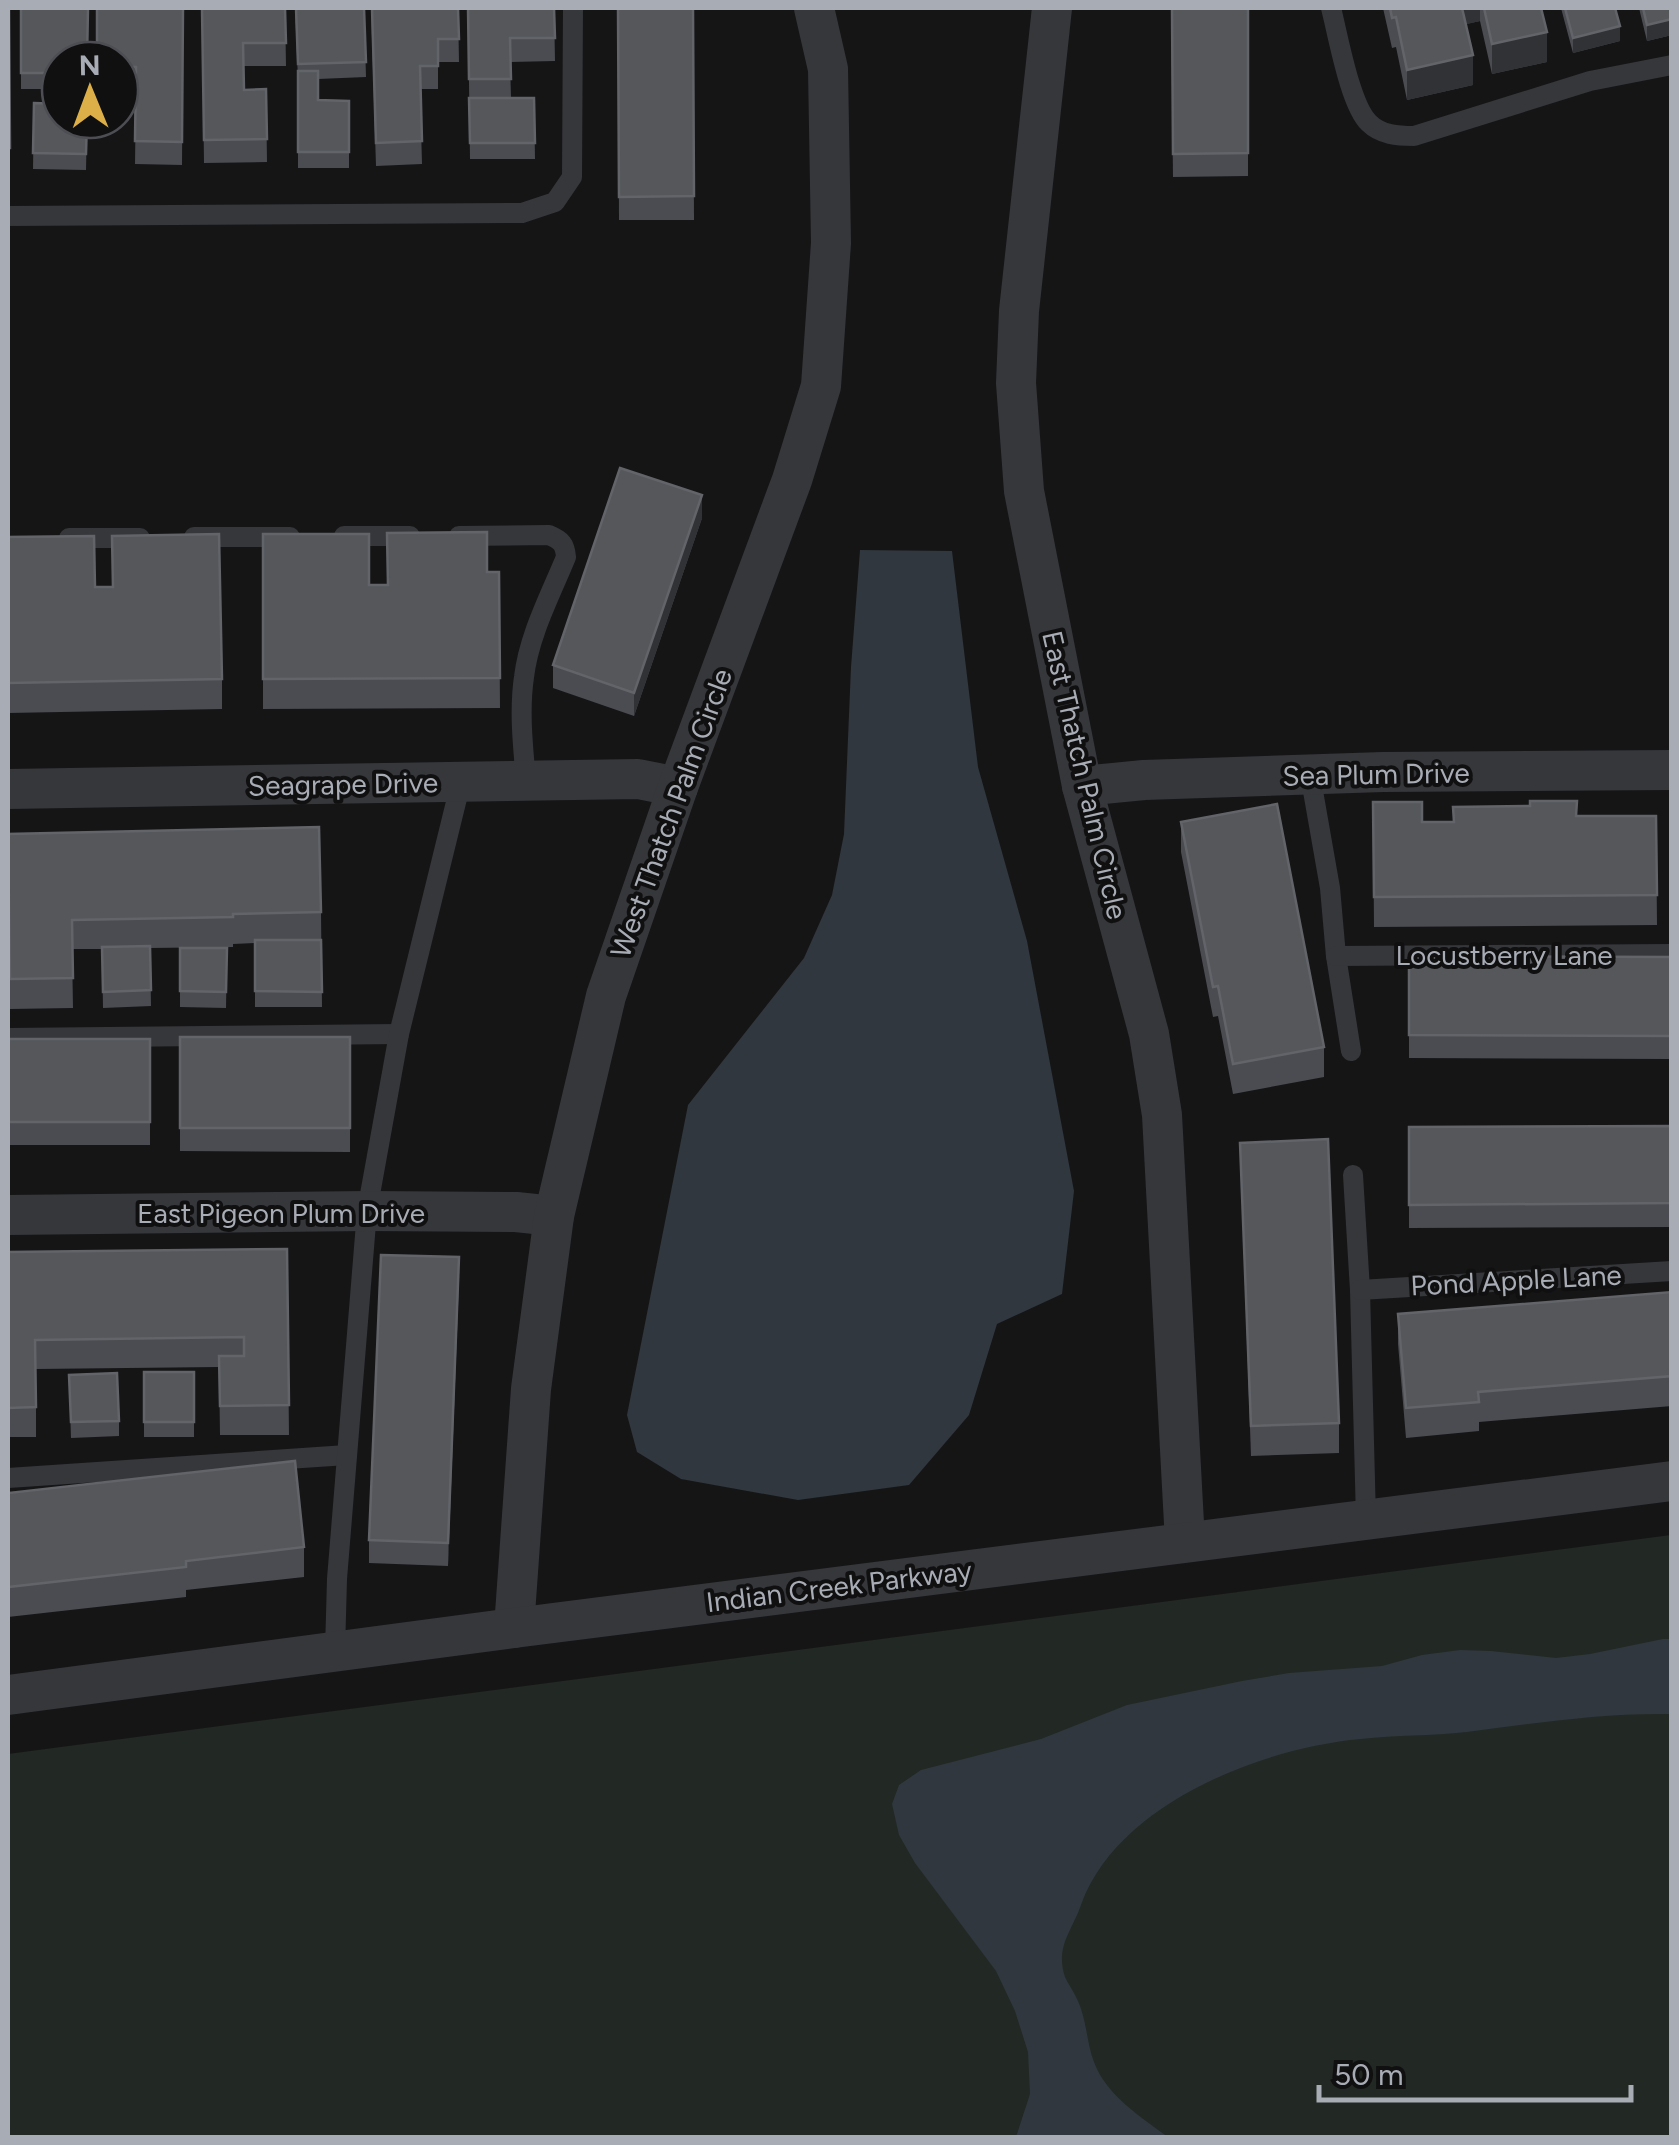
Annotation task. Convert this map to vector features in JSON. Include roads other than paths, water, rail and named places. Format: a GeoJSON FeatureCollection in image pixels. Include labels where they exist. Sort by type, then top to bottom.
{"type":"FeatureCollection","features":[{"type":"Feature","properties":{"kind":"street","name":"West Thatch Palm Circle"},"geometry":{"type":"LineString","coordinates":[[514,1628],[531,1389],[554,1216],[606,996],[678,786],[792,480],[821,386],[832,244],[830,127],[828,69],[814,8]]}},
{"type":"Feature","properties":{"kind":"street","name":"East Thatch Palm Circle"},"geometry":{"type":"LineString","coordinates":[[1052,8],[1019,311],[1016,384],[1024,490],[1082,786],[1148,1034],[1162,1115],[1186,1542]]}},
{"type":"Feature","properties":{"kind":"street","name":"Sea Plum Drive"},"geometry":{"type":"LineString","coordinates":[[1082,786],[1310,774],[1672,770]]}},
{"type":"Feature","properties":{"kind":"street","name":"Seagrape Drive"},"geometry":{"type":"LineString","coordinates":[[8,789],[638,779],[678,786]]}},
{"type":"Feature","properties":{"kind":"street","name":"East Pigeon Plum Drive"},"geometry":{"type":"LineString","coordinates":[[8,1215],[516,1212],[554,1216]]}},
{"type":"Feature","properties":{"kind":"street","name":"Indian Creek Parkway"},"geometry":{"type":"LineString","coordinates":[[8,1694],[1672,1480]]}},
{"type":"Feature","properties":{"kind":"lane"},"geometry":{"type":"LineString","coordinates":[[8,216],[522,213],[554,202],[572,178],[573,8]]}},
{"type":"Feature","properties":{"kind":"lane"},"geometry":{"type":"LineString","coordinates":[[1331,8],[1356,104],[1369,123],[1392,136],[1414,136],[1590,82],[1672,65]]}},
{"type":"Feature","properties":{"kind":"lane"},"geometry":{"type":"LineString","coordinates":[[46,538],[549,535],[560,540],[566,546],[566,558],[533,635],[523,678],[526,781]]}},
{"type":"Feature","properties":{"kind":"lane"},"geometry":{"type":"LineString","coordinates":[[1310,774],[1330,888],[1350,1051]]}},
{"type":"Feature","properties":{"kind":"lane"},"geometry":{"type":"LineString","coordinates":[[336,1651],[337,1579],[367,1212],[399,1034],[460,782]]}},
{"type":"Feature","properties":{"kind":"lane","name":"Locustberry Lane"},"geometry":{"type":"LineString","coordinates":[[1336,956],[1672,954]]}},
{"type":"Feature","properties":{"kind":"lane"},"geometry":{"type":"LineString","coordinates":[[8,1038],[399,1034]]}},
{"type":"Feature","properties":{"kind":"lane"},"geometry":{"type":"LineString","coordinates":[[1353,1175],[1366,1519]]}},
{"type":"Feature","properties":{"kind":"lane","name":"Pond Apple Lane"},"geometry":{"type":"LineString","coordinates":[[1360,1290],[1672,1271]]}},
{"type":"Feature","properties":{"kind":"lane"},"geometry":{"type":"LineString","coordinates":[[8,1478],[347,1455]]}}]}
